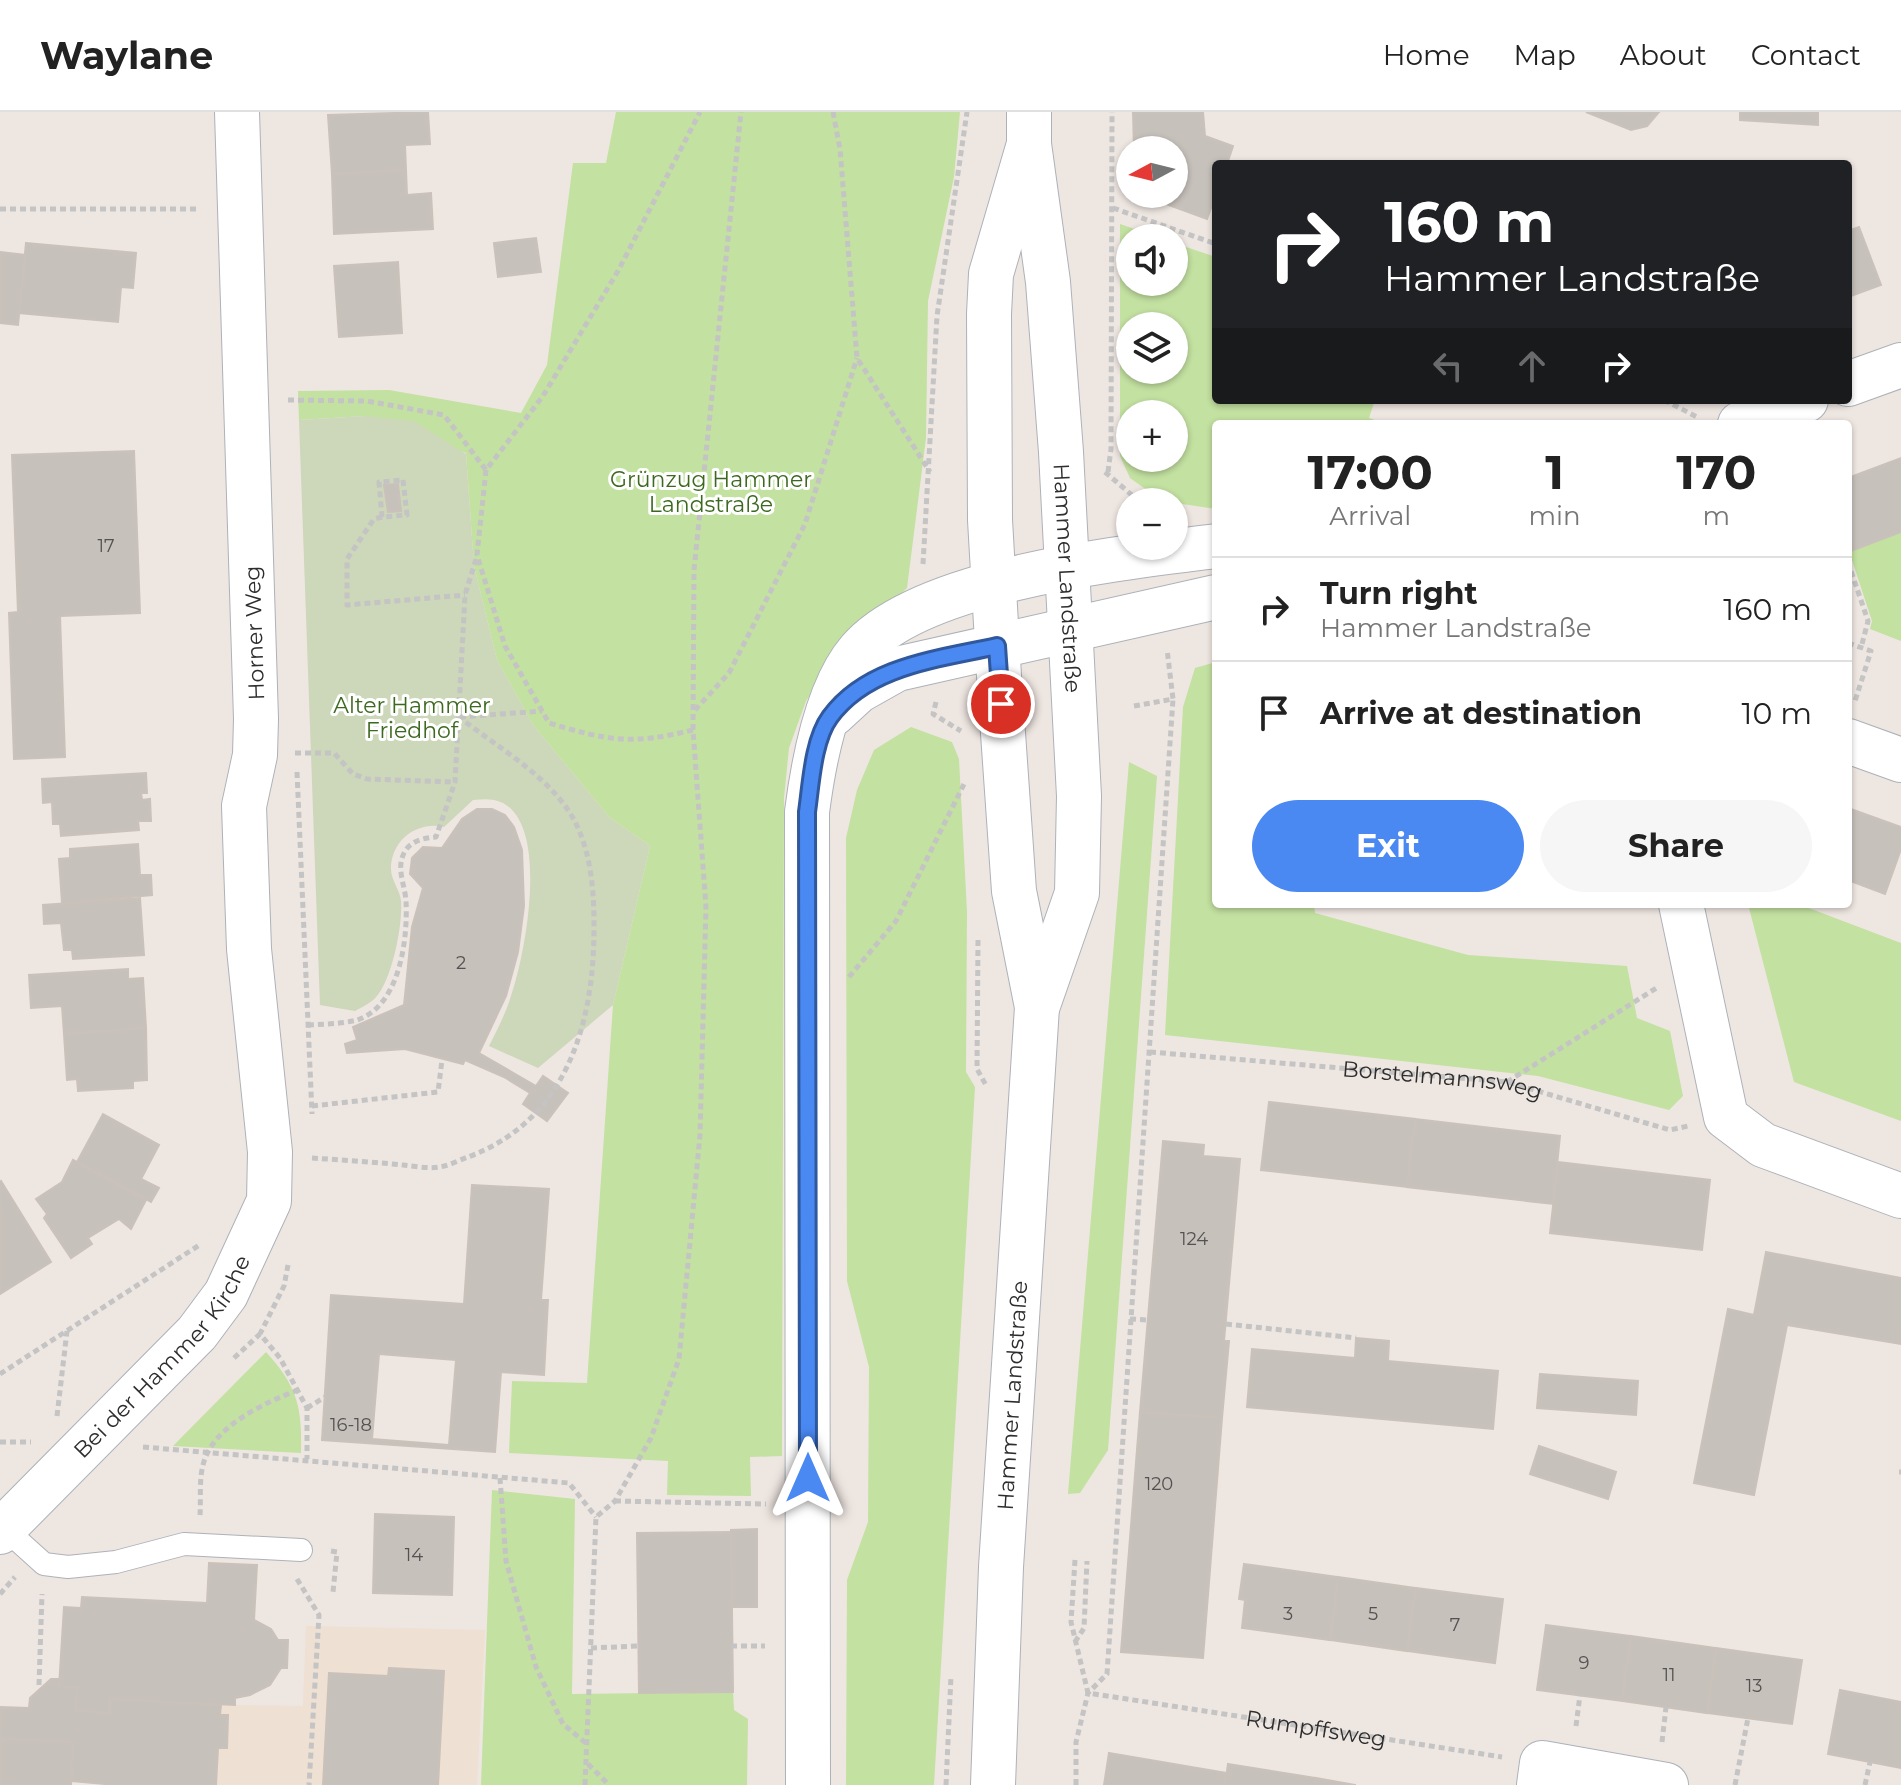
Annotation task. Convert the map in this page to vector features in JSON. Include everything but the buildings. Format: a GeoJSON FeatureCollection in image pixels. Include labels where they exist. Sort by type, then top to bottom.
{"type":"FeatureCollection","features":[{"type":"Feature","properties":{"kind":"street","name":"Horner Weg"},"geometry":{"type":"LineString","coordinates":[[237,112],[247,402],[275,754],[244,806],[249,949],[298,1151]]}},
{"type":"Feature","properties":{"kind":"street","name":"Hammer Landstraße"},"geometry":{"type":"LineString","coordinates":[[1029,128],[1048,282],[1068,570],[1079,796],[1077,893],[1037,1007]]}},
{"type":"Feature","properties":{"kind":"street","name":"Hammer Landstraße"},"geometry":{"type":"LineString","coordinates":[[993,1785],[1001,1567],[1037,1007],[1014,891],[997,646],[989,463],[991,274],[1029,128]]}},
{"type":"Feature","properties":{"kind":"street"},"geometry":{"type":"LineString","coordinates":[[1852,383],[1901,365]]}},
{"type":"Feature","properties":{"kind":"street"},"geometry":{"type":"LineString","coordinates":[[1751,420],[1795,404]]}},
{"type":"Feature","properties":{"kind":"street"},"geometry":{"type":"LineString","coordinates":[[808,1785],[807,812],[816,760],[837,690],[857,654],[884,628],[926,606],[994,585],[1212,547]]}},
{"type":"Feature","properties":{"kind":"street"},"geometry":{"type":"LineString","coordinates":[[829,718],[882,675],[913,665],[1212,598]]}},
{"type":"Feature","properties":{"kind":"street"},"geometry":{"type":"LineString","coordinates":[[1852,725],[1901,760]]}},
{"type":"Feature","properties":{"kind":"street"},"geometry":{"type":"LineString","coordinates":[[1682,908],[1726,1117],[1763,1145],[1901,1196]]}},
{"type":"Feature","properties":{"kind":"street","name":"Bei der Hammer Kirche"},"geometry":{"type":"LineString","coordinates":[[2,1530],[197,1333],[226,1294],[269,1201],[298,1151]]}},
{"type":"Feature","properties":{"kind":"street"},"geometry":{"type":"LineString","coordinates":[[1541,1774],[1666,1785]]}},
{"type":"Feature","properties":{"kind":"lane"},"geometry":{"type":"LineString","coordinates":[[2,1530],[44,1564],[68,1567],[116,1562],[184,1544],[293,1549]]}},
{"type":"Feature","properties":{"kind":"path"},"geometry":{"type":"LineString","coordinates":[[308,1025],[358,1020],[378,1008],[390,990],[406,929],[400,866],[405,851],[413,843],[436,837],[455,782],[465,595],[477,555],[486,470],[543,396],[618,271],[700,112]]}},
{"type":"Feature","properties":{"kind":"path"},"geometry":{"type":"LineString","coordinates":[[596,1517],[615,1501],[651,1438],[679,1359],[700,1135],[706,907],[693,730],[694,570],[741,112]]}},
{"type":"Feature","properties":{"kind":"path"},"geometry":{"type":"LineString","coordinates":[[694,712],[729,673],[805,524],[857,358],[840,149],[833,112]]}},
{"type":"Feature","properties":{"kind":"path"},"geometry":{"type":"LineString","coordinates":[[922,570],[937,316],[967,112]]}},
{"type":"Feature","properties":{"kind":"path"},"geometry":{"type":"LineString","coordinates":[[1112,112],[1111,449],[1104,472],[1123,488]]}},
{"type":"Feature","properties":{"kind":"path"},"geometry":{"type":"LineString","coordinates":[[1113,208],[1212,243]]}},
{"type":"Feature","properties":{"kind":"path"},"geometry":{"type":"LineString","coordinates":[[0,209],[241,209]]}},
{"type":"Feature","properties":{"kind":"path"},"geometry":{"type":"LineString","coordinates":[[857,358],[930,472]]}},
{"type":"Feature","properties":{"kind":"path"},"geometry":{"type":"LineString","coordinates":[[247,402],[367,401],[444,415],[486,470]]}},
{"type":"Feature","properties":{"kind":"path"},"geometry":{"type":"LineString","coordinates":[[1672,404],[1702,420]]}},
{"type":"Feature","properties":{"kind":"path"},"geometry":{"type":"LineString","coordinates":[[382,517],[379,482],[403,480],[407,515],[374,519],[347,559],[347,605],[465,595]]}},
{"type":"Feature","properties":{"kind":"path"},"geometry":{"type":"LineString","coordinates":[[927,521],[935,518]]}},
{"type":"Feature","properties":{"kind":"path"},"geometry":{"type":"LineString","coordinates":[[477,555],[505,646],[549,723],[601,738],[649,741],[693,730]]}},
{"type":"Feature","properties":{"kind":"path"},"geometry":{"type":"LineString","coordinates":[[1852,574],[1868,621],[1861,648]]}},
{"type":"Feature","properties":{"kind":"path"},"geometry":{"type":"LineString","coordinates":[[1852,645],[1871,651],[1852,717]]}},
{"type":"Feature","properties":{"kind":"path"},"geometry":{"type":"LineString","coordinates":[[1088,1693],[1107,1674],[1173,699],[1166,647]]}},
{"type":"Feature","properties":{"kind":"path"},"geometry":{"type":"LineString","coordinates":[[938,697],[933,714],[960,728],[965,740]]}},
{"type":"Feature","properties":{"kind":"path"},"geometry":{"type":"LineString","coordinates":[[1134,706],[1173,699]]}},
{"type":"Feature","properties":{"kind":"path"},"geometry":{"type":"LineString","coordinates":[[459,717],[542,711]]}},
{"type":"Feature","properties":{"kind":"path"},"geometry":{"type":"LineString","coordinates":[[298,1151],[438,1168],[490,1149],[520,1130],[561,1081],[569,1065],[593,988],[594,905],[587,853],[577,825],[560,801],[535,776],[459,717]]}},
{"type":"Feature","properties":{"kind":"path"},"geometry":{"type":"LineString","coordinates":[[275,754],[296,738]]}},
{"type":"Feature","properties":{"kind":"path"},"geometry":{"type":"LineString","coordinates":[[275,754],[334,753],[353,774],[367,779],[455,782]]}},
{"type":"Feature","properties":{"kind":"path"},"geometry":{"type":"LineString","coordinates":[[275,754],[308,1025],[312,1119]]}},
{"type":"Feature","properties":{"kind":"path"},"geometry":{"type":"LineString","coordinates":[[846,981],[896,921],[969,773],[970,788]]}},
{"type":"Feature","properties":{"kind":"path"},"geometry":{"type":"LineString","coordinates":[[977,926],[977,1069],[987,1082],[986,1098]]}},
{"type":"Feature","properties":{"kind":"path"},"geometry":{"type":"LineString","coordinates":[[1507,1082],[1693,966]]}},
{"type":"Feature","properties":{"kind":"path","name":"Borstelmannsweg"},"geometry":{"type":"LineString","coordinates":[[1150,1052],[1507,1082],[1670,1130],[1726,1117]]}},
{"type":"Feature","properties":{"kind":"path"},"geometry":{"type":"LineString","coordinates":[[312,1106],[438,1092],[442,1060]]}},
{"type":"Feature","properties":{"kind":"path"},"geometry":{"type":"LineString","coordinates":[[298,1151],[309,1172]]}},
{"type":"Feature","properties":{"kind":"path"},"geometry":{"type":"LineString","coordinates":[[0,1374],[206,1241]]}},
{"type":"Feature","properties":{"kind":"path"},"geometry":{"type":"LineString","coordinates":[[290,1257],[284,1286],[260,1334],[280,1358],[307,1408],[307,1459]]}},
{"type":"Feature","properties":{"kind":"path"},"geometry":{"type":"LineString","coordinates":[[1130,1319],[1148,1320]]}},
{"type":"Feature","properties":{"kind":"path"},"geometry":{"type":"LineString","coordinates":[[1226,1324],[1356,1338]]}},
{"type":"Feature","properties":{"kind":"path"},"geometry":{"type":"LineString","coordinates":[[55,1429],[67,1331]]}},
{"type":"Feature","properties":{"kind":"path"},"geometry":{"type":"LineString","coordinates":[[198,1545],[203,1465],[208,1453],[219,1437],[260,1405],[298,1390]]}},
{"type":"Feature","properties":{"kind":"path"},"geometry":{"type":"LineString","coordinates":[[307,1408],[325,1397]]}},
{"type":"Feature","properties":{"kind":"path"},"geometry":{"type":"LineString","coordinates":[[0,1442],[40,1443]]}},
{"type":"Feature","properties":{"kind":"path"},"geometry":{"type":"LineString","coordinates":[[143,1447],[569,1483],[596,1517],[585,1785]]}},
{"type":"Feature","properties":{"kind":"path"},"geometry":{"type":"LineString","coordinates":[[500,1478],[506,1561],[536,1667],[563,1724],[588,1745]]}},
{"type":"Feature","properties":{"kind":"path"},"geometry":{"type":"LineString","coordinates":[[615,1501],[766,1504]]}},
{"type":"Feature","properties":{"kind":"path"},"geometry":{"type":"LineString","coordinates":[[293,1549],[287,1561],[319,1615],[309,1785]]}},
{"type":"Feature","properties":{"kind":"path"},"geometry":{"type":"LineString","coordinates":[[333,1592],[337,1552]]}},
{"type":"Feature","properties":{"kind":"path"},"geometry":{"type":"LineString","coordinates":[[1075,1560],[1071,1622],[1088,1693],[1076,1742],[1076,1785]]}},
{"type":"Feature","properties":{"kind":"path"},"geometry":{"type":"LineString","coordinates":[[1074,1643],[1084,1628],[1087,1561]]}},
{"type":"Feature","properties":{"kind":"path"},"geometry":{"type":"LineString","coordinates":[[39,1685],[44,1564]]}},
{"type":"Feature","properties":{"kind":"path"},"geometry":{"type":"LineString","coordinates":[[591,1648],[639,1646]]}},
{"type":"Feature","properties":{"kind":"path"},"geometry":{"type":"LineString","coordinates":[[731,1646],[765,1646]]}},
{"type":"Feature","properties":{"kind":"path"},"geometry":{"type":"LineString","coordinates":[[946,1785],[952,1673]]}},
{"type":"Feature","properties":{"kind":"path","name":"Rumpffsweg"},"geometry":{"type":"LineString","coordinates":[[1088,1693],[1541,1774]]}},
{"type":"Feature","properties":{"kind":"path"},"geometry":{"type":"LineString","coordinates":[[1735,1785],[1748,1718]]}},
{"type":"Feature","properties":{"kind":"path"},"geometry":{"type":"LineString","coordinates":[[1865,1785],[1870,1762]]}},
{"type":"Feature","properties":{"kind":"path"},"geometry":{"type":"LineString","coordinates":[[587,1763],[609,1785]]}},
{"type":"Feature","properties":{"kind":"shaded area"},"geometry":{"type":"Polygon","coordinates":[[[306,1626],[485,1630],[477,1785],[216,1785],[218,1748],[227,1748],[227,1715],[220,1715],[221,1705],[303,1706],[306,1626]]]}},
{"type":"Feature","properties":{"kind":"green space","name":"Grünzug Hammer Landstraße"},"geometry":{"type":"Polygon","coordinates":[[[616,112],[960,112],[954,177],[928,301],[926,438],[907,588],[838,654],[806,701],[789,748],[784,798],[782,1456],[750,1457],[751,1496],[667,1495],[668,1461],[509,1453],[512,1381],[587,1383],[613,1005],[650,846],[609,817],[533,725],[497,660],[474,566],[466,453],[365,416],[299,420],[298,391],[389,390],[521,413],[547,365],[573,163],[606,163],[616,112]]]}},
{"type":"Feature","properties":{"kind":"green space"},"geometry":{"type":"Polygon","coordinates":[[[1188,248],[1212,256],[1212,404],[1374,404],[1369,418],[1375,420],[1212,420],[1212,508],[1188,505],[1188,488],[1144,488],[1130,478],[1127,472],[1188,472],[1188,400],[1120,400],[1120,384],[1188,384],[1188,312],[1120,312],[1120,296],[1188,296],[1188,248]]]}},
{"type":"Feature","properties":{"kind":"green space","name":"Alter Hammer Friedhof"},"geometry":{"type":"Polygon","coordinates":[[[365,416],[414,421],[466,454],[474,566],[497,660],[533,725],[609,817],[650,846],[613,1005],[538,1068],[489,1046],[507,1009],[517,977],[530,894],[526,838],[517,817],[496,800],[473,800],[444,827],[417,829],[402,840],[391,866],[401,901],[400,923],[395,951],[382,989],[372,1001],[355,1011],[320,1005],[299,420],[365,416]]]}},
{"type":"Feature","properties":{"kind":"green space"},"geometry":{"type":"Polygon","coordinates":[[[1901,532],[1901,641],[1870,629],[1872,621],[1852,560],[1852,550],[1901,532]]]}},
{"type":"Feature","properties":{"kind":"green space"},"geometry":{"type":"Polygon","coordinates":[[[1212,663],[1212,908],[1314,908],[1315,913],[1468,955],[1627,966],[1637,1018],[1670,1031],[1683,1096],[1669,1110],[1538,1076],[1165,1035],[1183,707],[1195,668],[1212,663]]]}},
{"type":"Feature","properties":{"kind":"green space"},"geometry":{"type":"Polygon","coordinates":[[[911,727],[952,742],[959,759],[967,912],[966,1072],[975,1087],[934,1785],[846,1785],[847,1580],[868,1522],[869,1367],[847,1281],[846,838],[857,790],[874,750],[911,727]]]}},
{"type":"Feature","properties":{"kind":"green space"},"geometry":{"type":"Polygon","coordinates":[[[1129,762],[1157,776],[1108,1450],[1080,1493],[1068,1494],[1129,762]]]}},
{"type":"Feature","properties":{"kind":"green space"},"geometry":{"type":"Polygon","coordinates":[[[1749,908],[1809,908],[1901,943],[1901,1121],[1794,1082],[1749,908]]]}},
{"type":"Feature","properties":{"kind":"green space"},"geometry":{"type":"Polygon","coordinates":[[[266,1352],[285,1376],[296,1399],[301,1453],[173,1446],[266,1352]]]}},
{"type":"Feature","properties":{"kind":"green space"},"geometry":{"type":"Polygon","coordinates":[[[492,1490],[575,1499],[572,1694],[733,1692],[734,1710],[748,1719],[747,1785],[481,1785],[492,1490]]]}},
{"type":"Feature","properties":{"kind":"route"},"geometry":{"type":"LineString","coordinates":[[808,1478],[807,812],[822,735],[829,718],[858,691],[882,675],[997,646],[1001,704]]}}]}
